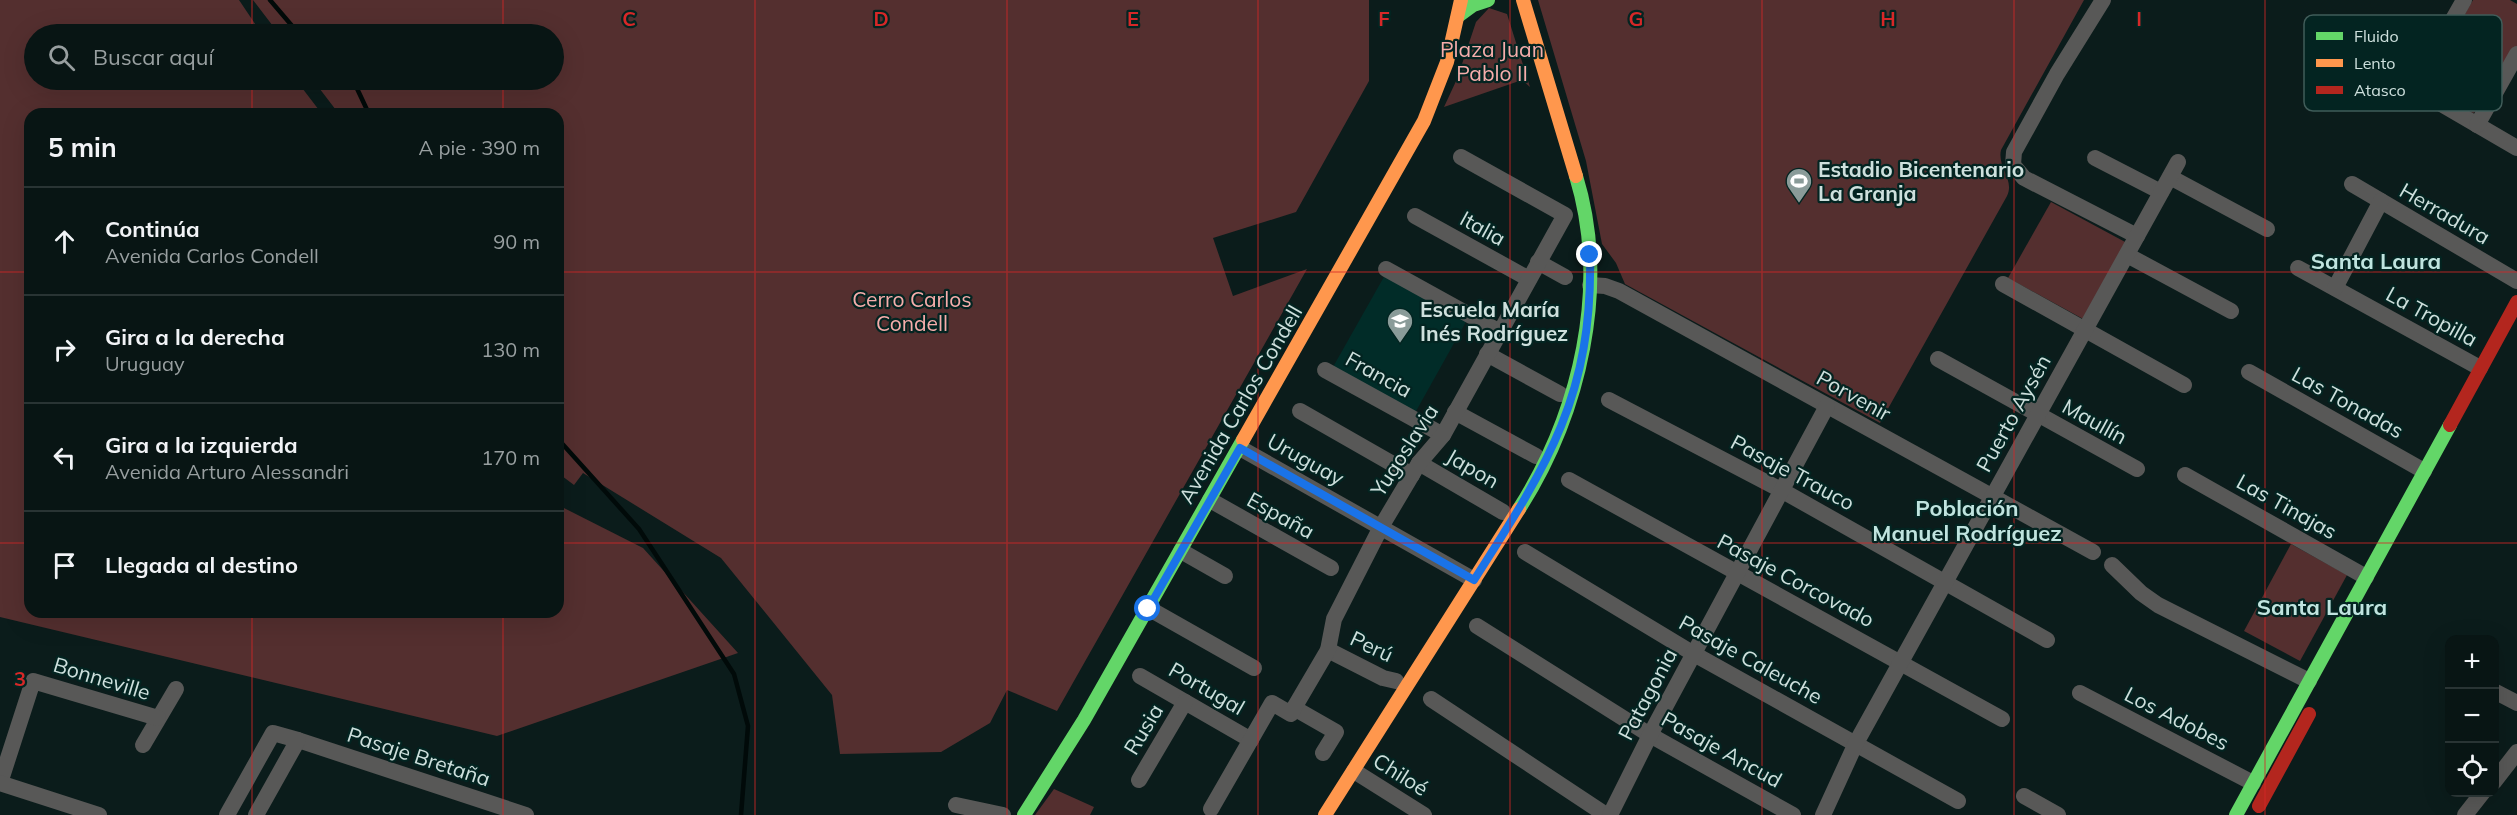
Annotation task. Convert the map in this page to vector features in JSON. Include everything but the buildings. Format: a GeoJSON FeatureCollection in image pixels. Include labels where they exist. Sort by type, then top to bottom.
{"type":"FeatureCollection","features":[{"type":"Feature","properties":{"kind":"main road","name":"Avenida Carlos Condell"},"geometry":{"type":"LineString","coordinates":[[1024,815],[1084,720],[1148,609],[1424,121],[1440,87],[1461,0]]}},
{"type":"Feature","properties":{"kind":"main road"},"geometry":{"type":"LineString","coordinates":[[1458,16],[1473,5],[1488,0]]}},
{"type":"Feature","properties":{"kind":"main road"},"geometry":{"type":"LineString","coordinates":[[1325,815],[1527,496],[1558,437],[1583,358],[1590,285],[1589,245],[1582,195],[1525,6],[1509,1]]}},
{"type":"Feature","properties":{"kind":"main road"},"geometry":{"type":"LineString","coordinates":[[2235,815],[2517,302]]}},
{"type":"Feature","properties":{"kind":"main road"},"geometry":{"type":"LineString","coordinates":[[2352,634],[2363,613]]}},
{"type":"Feature","properties":{"kind":"main road"},"geometry":{"type":"LineString","coordinates":[[2253,815],[2315,702]]}},
{"type":"Feature","properties":{"kind":"street"},"geometry":{"type":"LineString","coordinates":[[2103,0],[2057,74],[2014,152],[2013,165],[2024,178],[2137,236]]}},
{"type":"Feature","properties":{"kind":"street"},"geometry":{"type":"LineString","coordinates":[[2455,15],[2464,0]]}},
{"type":"Feature","properties":{"kind":"street"},"geometry":{"type":"LineString","coordinates":[[2502,81],[2517,54]]}},
{"type":"Feature","properties":{"kind":"street"},"geometry":{"type":"LineString","coordinates":[[2453,111],[2517,148]]}},
{"type":"Feature","properties":{"kind":"street"},"geometry":{"type":"LineString","coordinates":[[2477,125],[2485,111]]}},
{"type":"Feature","properties":{"kind":"street","name":"Yugoslavia"},"geometry":{"type":"LineString","coordinates":[[1294,708],[1328,650],[1334,619],[1381,527],[1416,469],[1443,435],[1565,214],[1461,157]]}},
{"type":"Feature","properties":{"kind":"street"},"geometry":{"type":"LineString","coordinates":[[2096,158],[2162,192]]}},
{"type":"Feature","properties":{"kind":"street","name":"Puerto Aysén"},"geometry":{"type":"LineString","coordinates":[[1823,815],[1856,743],[2174,169],[2267,229]]}},
{"type":"Feature","properties":{"kind":"street","name":"Herradura"},"geometry":{"type":"LineString","coordinates":[[2352,184],[2517,281]]}},
{"type":"Feature","properties":{"kind":"street","name":"Herradura"},"geometry":{"type":"LineString","coordinates":[[2335,288],[2381,201]]}},
{"type":"Feature","properties":{"kind":"street","name":"Italia"},"geometry":{"type":"LineString","coordinates":[[1415,216],[1529,279]]}},
{"type":"Feature","properties":{"kind":"street"},"geometry":{"type":"LineString","coordinates":[[2127,255],[2231,311]]}},
{"type":"Feature","properties":{"kind":"street"},"geometry":{"type":"LineString","coordinates":[[1538,262],[1565,277]]}},
{"type":"Feature","properties":{"kind":"street","name":"La Tropilla"},"geometry":{"type":"LineString","coordinates":[[2298,268],[2480,368]]}},
{"type":"Feature","properties":{"kind":"street"},"geometry":{"type":"LineString","coordinates":[[1386,269],[1500,332]]}},
{"type":"Feature","properties":{"kind":"street"},"geometry":{"type":"LineString","coordinates":[[2003,284],[2184,385]]}},
{"type":"Feature","properties":{"kind":"street","name":"Porvenir"},"geometry":{"type":"LineString","coordinates":[[1590,285],[1605,286],[1619,291],[2093,552]]}},
{"type":"Feature","properties":{"kind":"street"},"geometry":{"type":"LineString","coordinates":[[1487,354],[1560,394]]}},
{"type":"Feature","properties":{"kind":"street","name":"Maullín"},"geometry":{"type":"LineString","coordinates":[[1938,359],[2137,469]]}},
{"type":"Feature","properties":{"kind":"street","name":"Francia"},"geometry":{"type":"LineString","coordinates":[[1325,370],[1443,435]]}},
{"type":"Feature","properties":{"kind":"street","name":"Las Tonadas"},"geometry":{"type":"LineString","coordinates":[[2249,372],[2424,471]]}},
{"type":"Feature","properties":{"kind":"street","name":"Pasaje Trauco"},"geometry":{"type":"LineString","coordinates":[[1609,400],[1781,490],[2047,640]]}},
{"type":"Feature","properties":{"kind":"street","name":"Patagonia"},"geometry":{"type":"LineString","coordinates":[[1610,815],[1650,735],[1827,406]]}},
{"type":"Feature","properties":{"kind":"street","name":"Japon"},"geometry":{"type":"LineString","coordinates":[[1300,411],[1503,512]]}},
{"type":"Feature","properties":{"kind":"street"},"geometry":{"type":"LineString","coordinates":[[1455,412],[1536,456]]}},
{"type":"Feature","properties":{"kind":"street","name":"Uruguay"},"geometry":{"type":"LineString","coordinates":[[1240,448],[1474,580]]}},
{"type":"Feature","properties":{"kind":"street","name":"Las Tinajas"},"geometry":{"type":"LineString","coordinates":[[2185,476],[2366,577]]}},
{"type":"Feature","properties":{"kind":"street","name":"Pasaje Corcovado"},"geometry":{"type":"LineString","coordinates":[[1569,480],[2002,719]]}},
{"type":"Feature","properties":{"kind":"street","name":"España"},"geometry":{"type":"LineString","coordinates":[[1210,500],[1331,568]]}},
{"type":"Feature","properties":{"kind":"street"},"geometry":{"type":"LineString","coordinates":[[1181,551],[1225,576]]}},
{"type":"Feature","properties":{"kind":"street","name":"Pasaje Caleuche"},"geometry":{"type":"LineString","coordinates":[[1525,552],[1694,654],[1958,801]]}},
{"type":"Feature","properties":{"kind":"street"},"geometry":{"type":"LineString","coordinates":[[2112,565],[2141,593],[2158,604],[2309,681]]}},
{"type":"Feature","properties":{"kind":"street"},"geometry":{"type":"LineString","coordinates":[[1148,609],[1254,668]]}},
{"type":"Feature","properties":{"kind":"street","name":"Pasaje Ancud"},"geometry":{"type":"LineString","coordinates":[[1477,626],[1650,735],[1793,815]]}},
{"type":"Feature","properties":{"kind":"street","name":"Perú"},"geometry":{"type":"LineString","coordinates":[[1328,650],[1383,678],[1396,681]]}},
{"type":"Feature","properties":{"kind":"street","name":"Portugal"},"geometry":{"type":"LineString","coordinates":[[1140,676],[1251,740]]}},
{"type":"Feature","properties":{"kind":"street","name":"Bonneville"},"geometry":{"type":"LineString","coordinates":[[0,783],[33,681],[158,718]]}},
{"type":"Feature","properties":{"kind":"street"},"geometry":{"type":"LineString","coordinates":[[143,745],[176,689]]}},
{"type":"Feature","properties":{"kind":"street","name":"Los Adobes"},"geometry":{"type":"LineString","coordinates":[[2079,693],[2253,783]]}},
{"type":"Feature","properties":{"kind":"street"},"geometry":{"type":"LineString","coordinates":[[2499,694],[2517,703]]}},
{"type":"Feature","properties":{"kind":"street"},"geometry":{"type":"LineString","coordinates":[[1431,699],[1606,815]]}},
{"type":"Feature","properties":{"kind":"street","name":"Rusia"},"geometry":{"type":"LineString","coordinates":[[1139,780],[1185,702]]}},
{"type":"Feature","properties":{"kind":"street"},"geometry":{"type":"LineString","coordinates":[[1211,808],[1272,703],[1291,714],[1294,708],[1336,732],[1323,753]]}},
{"type":"Feature","properties":{"kind":"street","name":"Pasaje Bretaña"},"geometry":{"type":"LineString","coordinates":[[227,815],[273,733],[515,813]]}},
{"type":"Feature","properties":{"kind":"street"},"geometry":{"type":"LineString","coordinates":[[256,815],[298,740]]}},
{"type":"Feature","properties":{"kind":"street"},"geometry":{"type":"LineString","coordinates":[[2499,775],[2517,752]]}},
{"type":"Feature","properties":{"kind":"street","name":"Chiloé"},"geometry":{"type":"LineString","coordinates":[[1354,771],[1424,815]]}},
{"type":"Feature","properties":{"kind":"street"},"geometry":{"type":"LineString","coordinates":[[0,783],[99,815]]}},
{"type":"Feature","properties":{"kind":"street"},"geometry":{"type":"LineString","coordinates":[[2024,796],[2058,815]]}},
{"type":"Feature","properties":{"kind":"street"},"geometry":{"type":"LineString","coordinates":[[2465,815],[2479,797]]}},
{"type":"Feature","properties":{"kind":"street"},"geometry":{"type":"LineString","coordinates":[[956,805],[1003,815]]}},
{"type":"Feature","properties":{"kind":"shaded area","name":"Escuela María Inés Rodríguez"},"geometry":{"type":"Polygon","coordinates":[[[1385,275],[1467,320],[1415,413],[1333,367],[1385,275]]]}},
{"type":"Feature","properties":{"kind":"green space"},"geometry":{"type":"Polygon","coordinates":[[[0,0],[239,0],[255,24],[24,24],[24,90],[304,90],[317,108],[24,108],[24,618],[564,618],[564,508],[643,548],[738,653],[497,736],[0,617],[0,0]]]}},
{"type":"Feature","properties":{"kind":"green space","name":"Cerro Carlos Condell"},"geometry":{"type":"Polygon","coordinates":[[[253,0],[1369,0],[1369,81],[1296,212],[1213,238],[1233,296],[1307,269],[1057,711],[1007,690],[990,723],[941,752],[840,754],[832,695],[721,558],[583,473],[574,485],[564,478],[564,108],[334,108],[321,90],[564,90],[564,24],[271,24],[253,0]]]}},
{"type":"Feature","properties":{"kind":"green space","name":"Estadio Bicentenario La Granja"},"geometry":{"type":"Polygon","coordinates":[[[1538,0],[2084,0],[2001,150],[2001,162],[2009,184],[2007,196],[1880,423],[1625,284],[1616,263],[1602,244],[1586,161],[1538,0]]]}},
{"type":"Feature","properties":{"kind":"green space"},"geometry":{"type":"Polygon","coordinates":[[[2473,0],[2510,0],[2517,4],[2517,49],[2502,74],[2502,15],[2464,15],[2473,0]]]}},
{"type":"Feature","properties":{"kind":"green space","name":"Plaza Juan Pablo II"},"geometry":{"type":"Polygon","coordinates":[[[1489,8],[1507,14],[1530,87],[1522,80],[1444,107],[1457,79],[1476,22],[1489,8]]]}},
{"type":"Feature","properties":{"kind":"green space"},"geometry":{"type":"Polygon","coordinates":[[[2051,202],[2127,243],[2085,320],[2008,278],[2051,202]]]}},
{"type":"Feature","properties":{"kind":"green space"},"geometry":{"type":"Polygon","coordinates":[[[2291,544],[2347,575],[2300,661],[2244,631],[2291,544]]]}},
{"type":"Feature","properties":{"kind":"green space"},"geometry":{"type":"Polygon","coordinates":[[[1054,789],[1094,807],[1090,815],[1035,815],[1054,789]]]}},
{"type":"Feature","properties":{"kind":"waterway"},"geometry":{"type":"LineString","coordinates":[[270,0],[290,24]]}},
{"type":"Feature","properties":{"kind":"waterway"},"geometry":{"type":"LineString","coordinates":[[358,90],[366,108]]}},
{"type":"Feature","properties":{"kind":"waterway"},"geometry":{"type":"LineString","coordinates":[[564,446],[639,529],[734,674],[748,726],[741,815]]}},
{"type":"Feature","properties":{"kind":"traffic: fast"},"geometry":{"type":"LineString","coordinates":[[1458,16],[1473,5],[1488,0]]}},
{"type":"Feature","properties":{"kind":"traffic: fast"},"geometry":{"type":"LineString","coordinates":[[1519,509],[1540,472],[1558,432],[1573,391],[1583,348],[1589,305],[1590,261],[1586,218],[1576,176]]}},
{"type":"Feature","properties":{"kind":"traffic: fast"},"geometry":{"type":"LineString","coordinates":[[2236,815],[2450,425]]}},
{"type":"Feature","properties":{"kind":"traffic: fast"},"geometry":{"type":"LineString","coordinates":[[1024,815],[1084,720],[1243,440]]}},
{"type":"Feature","properties":{"kind":"traffic: slow"},"geometry":{"type":"LineString","coordinates":[[1243,440],[1424,121],[1447,62],[1461,0]]}},
{"type":"Feature","properties":{"kind":"traffic: slow"},"geometry":{"type":"LineString","coordinates":[[1523,0],[1576,176]]}},
{"type":"Feature","properties":{"kind":"traffic: slow"},"geometry":{"type":"LineString","coordinates":[[1325,815],[1519,509]]}},
{"type":"Feature","properties":{"kind":"traffic: jam"},"geometry":{"type":"LineString","coordinates":[[2450,425],[2517,302]]}},
{"type":"Feature","properties":{"kind":"traffic: jam"},"geometry":{"type":"LineString","coordinates":[[2259,806],[2309,714]]}},
{"type":"Feature","properties":{"kind":"place","name":"Estadio Bicentenario La Granja"},"geometry":{"type":"Point","coordinates":[1799,204]}},
{"type":"Feature","properties":{"kind":"place","name":"Escuela María Inés Rodríguez"},"geometry":{"type":"Point","coordinates":[1400,344]}},
{"type":"Feature","properties":{"kind":"district","name":"Santa Laura"},"geometry":{"type":"Point","coordinates":[2376,261]}},
{"type":"Feature","properties":{"kind":"district","name":"Población Manuel Rodríguez"},"geometry":{"type":"Point","coordinates":[1967,520]}},
{"type":"Feature","properties":{"kind":"district","name":"Santa Laura"},"geometry":{"type":"Point","coordinates":[2322,607]}},
{"type":"Feature","properties":{"kind":"route"},"geometry":{"type":"LineString","coordinates":[[1148,609],[1240,448],[1474,580],[1536,482],[1568,411],[1583,358],[1587,331],[1590,255]]}}]}
